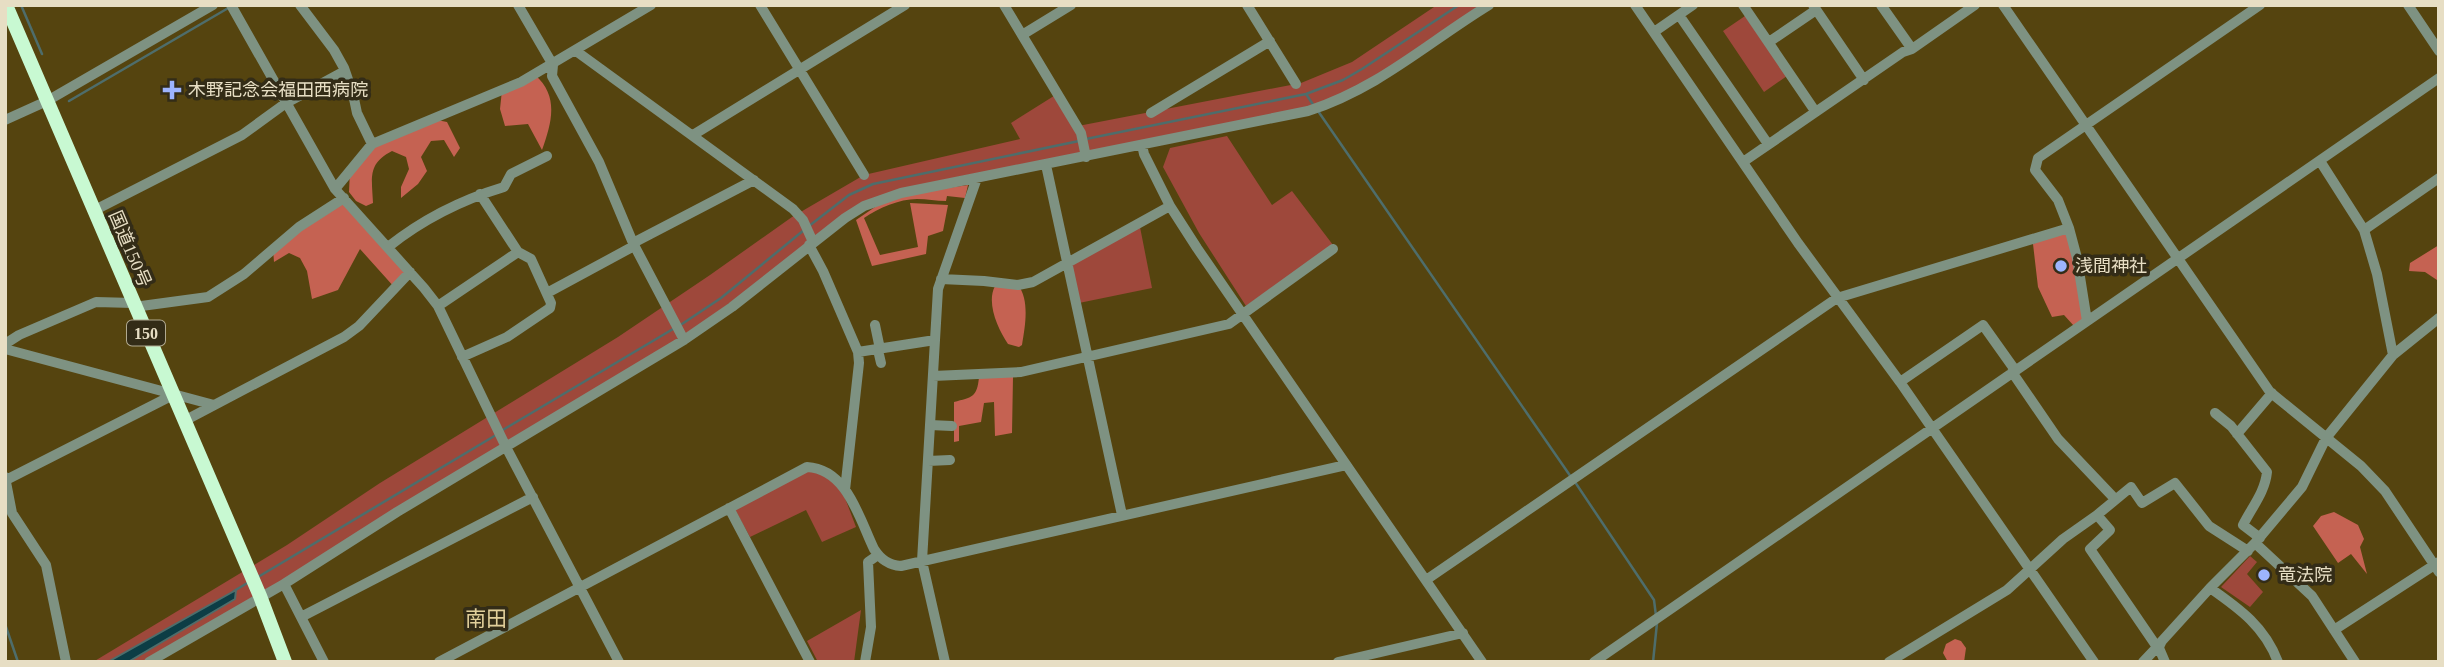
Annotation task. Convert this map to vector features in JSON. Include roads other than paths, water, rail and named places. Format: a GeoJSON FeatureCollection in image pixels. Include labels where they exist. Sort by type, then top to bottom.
{"type":"FeatureCollection","features":[{"type":"Feature","properties":{"kind":"highway","name":"国道150号"},"geometry":{"type":"LineString","coordinates":[[6,5],[260,596],[285,662]]}},
{"type":"Feature","properties":{"kind":"street"},"geometry":{"type":"LineString","coordinates":[[5,120],[47,100],[213,5]]}},
{"type":"Feature","properties":{"kind":"street"},"geometry":{"type":"LineString","coordinates":[[231,5],[335,189],[438,306],[506,447],[620,662]]}},
{"type":"Feature","properties":{"kind":"street"},"geometry":{"type":"LineString","coordinates":[[300,5],[334,50],[345,71],[357,113],[372,144]]}},
{"type":"Feature","properties":{"kind":"street"},"geometry":{"type":"LineString","coordinates":[[517,5],[553,65],[552,76],[599,162],[633,244],[683,337]]}},
{"type":"Feature","properties":{"kind":"street"},"geometry":{"type":"LineString","coordinates":[[335,189],[372,144],[521,82],[650,5]]}},
{"type":"Feature","properties":{"kind":"street"},"geometry":{"type":"LineString","coordinates":[[760,5],[864,175]]}},
{"type":"Feature","properties":{"kind":"street"},"geometry":{"type":"LineString","coordinates":[[693,135],[905,5]]}},
{"type":"Feature","properties":{"kind":"street"},"geometry":{"type":"LineString","coordinates":[[1004,5],[1081,133],[1085,154]]}},
{"type":"Feature","properties":{"kind":"street"},"geometry":{"type":"LineString","coordinates":[[1022,35],[1071,5]]}},
{"type":"Feature","properties":{"kind":"street"},"geometry":{"type":"LineString","coordinates":[[1247,5],[1296,84]]}},
{"type":"Feature","properties":{"kind":"street"},"geometry":{"type":"LineString","coordinates":[[149,662],[285,584],[397,512],[732,307],[864,205],[901,193],[1046,165],[1085,154],[1308,111],[1378,81],[1489,5]]}},
{"type":"Feature","properties":{"kind":"street"},"geometry":{"type":"LineString","coordinates":[[1635,5],[1837,298],[1900,382],[2094,662]]}},
{"type":"Feature","properties":{"kind":"street"},"geometry":{"type":"LineString","coordinates":[[1654,32],[1693,5]]}},
{"type":"Feature","properties":{"kind":"street"},"geometry":{"type":"LineString","coordinates":[[1743,5],[1815,111]]}},
{"type":"Feature","properties":{"kind":"street"},"geometry":{"type":"LineString","coordinates":[[1881,5],[1912,49]]}},
{"type":"Feature","properties":{"kind":"street"},"geometry":{"type":"LineString","coordinates":[[1743,162],[1975,5]]}},
{"type":"Feature","properties":{"kind":"street"},"geometry":{"type":"LineString","coordinates":[[2003,5],[2272,393],[2361,466],[2385,491],[2437,566],[2334,630]]}},
{"type":"Feature","properties":{"kind":"street"},"geometry":{"type":"LineString","coordinates":[[2088,321],[2069,228],[2057,200],[2035,170],[2038,158],[2260,5]]}},
{"type":"Feature","properties":{"kind":"street"},"geometry":{"type":"LineString","coordinates":[[2408,5],[2439,51]]}},
{"type":"Feature","properties":{"kind":"street"},"geometry":{"type":"LineString","coordinates":[[1769,42],[1814,8],[1864,80]]}},
{"type":"Feature","properties":{"kind":"street"},"geometry":{"type":"LineString","coordinates":[[1679,15],[1768,144]]}},
{"type":"Feature","properties":{"kind":"street"},"geometry":{"type":"LineString","coordinates":[[1151,113],[1270,41]]}},
{"type":"Feature","properties":{"kind":"street"},"geometry":{"type":"LineString","coordinates":[[576,51],[793,209],[803,220],[858,352],[845,490]]}},
{"type":"Feature","properties":{"kind":"street"},"geometry":{"type":"LineString","coordinates":[[93,211],[243,135],[286,103],[345,71]]}},
{"type":"Feature","properties":{"kind":"street"},"geometry":{"type":"LineString","coordinates":[[1594,662],[2439,78]]}},
{"type":"Feature","properties":{"kind":"street"},"geometry":{"type":"LineString","coordinates":[[1142,145],[1170,206],[1482,662]]}},
{"type":"Feature","properties":{"kind":"street"},"geometry":{"type":"LineString","coordinates":[[388,247],[415,225],[467,198],[504,187],[511,174],[547,156]]}},
{"type":"Feature","properties":{"kind":"street"},"geometry":{"type":"LineString","coordinates":[[2320,161],[2364,230],[2377,274],[2393,355]]}},
{"type":"Feature","properties":{"kind":"street"},"geometry":{"type":"LineString","coordinates":[[1046,165],[1122,515]]}},
{"type":"Feature","properties":{"kind":"street"},"geometry":{"type":"LineString","coordinates":[[945,662],[922,561],[934,340],[938,289],[977,178]]}},
{"type":"Feature","properties":{"kind":"street"},"geometry":{"type":"LineString","coordinates":[[2364,230],[2439,178]]}},
{"type":"Feature","properties":{"kind":"street"},"geometry":{"type":"LineString","coordinates":[[547,293],[754,180]]}},
{"type":"Feature","properties":{"kind":"street"},"geometry":{"type":"LineString","coordinates":[[462,357],[507,337],[550,308],[551,303],[531,259],[518,252],[480,194]]}},
{"type":"Feature","properties":{"kind":"street"},"geometry":{"type":"LineString","coordinates":[[5,346],[19,335],[96,302],[133,305],[208,296],[244,274],[299,227],[344,198]]}},
{"type":"Feature","properties":{"kind":"street"},"geometry":{"type":"LineString","coordinates":[[941,279],[1018,285],[1045,278],[1170,206]]}},
{"type":"Feature","properties":{"kind":"street"},"geometry":{"type":"LineString","coordinates":[[1426,580],[1837,298],[2069,228]]}},
{"type":"Feature","properties":{"kind":"street"},"geometry":{"type":"LineString","coordinates":[[933,376],[1021,372],[1229,324],[1333,249]]}},
{"type":"Feature","properties":{"kind":"street"},"geometry":{"type":"LineString","coordinates":[[438,306],[518,252]]}},
{"type":"Feature","properties":{"kind":"street"},"geometry":{"type":"LineString","coordinates":[[184,421],[344,337],[359,326],[410,272]]}},
{"type":"Feature","properties":{"kind":"street"},"geometry":{"type":"LineString","coordinates":[[2143,662],[2210,587],[2254,544],[2302,487],[2326,438],[2393,355],[2438,319]]}},
{"type":"Feature","properties":{"kind":"street"},"geometry":{"type":"LineString","coordinates":[[875,325],[881,363]]}},
{"type":"Feature","properties":{"kind":"street"},"geometry":{"type":"LineString","coordinates":[[1900,382],[1983,325],[2059,439],[2115,499]]}},
{"type":"Feature","properties":{"kind":"street"},"geometry":{"type":"LineString","coordinates":[[858,352],[934,340]]}},
{"type":"Feature","properties":{"kind":"street"},"geometry":{"type":"LineString","coordinates":[[5,346],[173,396],[214,405]]}},
{"type":"Feature","properties":{"kind":"street"},"geometry":{"type":"LineString","coordinates":[[2237,433],[2272,393]]}},
{"type":"Feature","properties":{"kind":"street"},"geometry":{"type":"LineString","coordinates":[[66,662],[46,565],[12,513],[6,479],[173,396]]}},
{"type":"Feature","properties":{"kind":"street"},"geometry":{"type":"LineString","coordinates":[[2215,413],[2237,433],[2267,472],[2266,487],[2243,525],[2254,544],[2307,590],[2355,662]]}},
{"type":"Feature","properties":{"kind":"street"},"geometry":{"type":"LineString","coordinates":[[930,425],[953,426]]}},
{"type":"Feature","properties":{"kind":"street"},"geometry":{"type":"LineString","coordinates":[[928,461],[950,460]]}},
{"type":"Feature","properties":{"kind":"street"},"geometry":{"type":"LineString","coordinates":[[439,662],[807,467],[827,471],[838,479],[878,555],[892,565],[901,566],[1346,465]]}},
{"type":"Feature","properties":{"kind":"street"},"geometry":{"type":"LineString","coordinates":[[1893,661],[2007,590],[2063,539],[2131,486],[2142,503],[2175,483],[2209,526],[2254,544]]}},
{"type":"Feature","properties":{"kind":"street"},"geometry":{"type":"LineString","coordinates":[[301,617],[533,497]]}},
{"type":"Feature","properties":{"kind":"street"},"geometry":{"type":"LineString","coordinates":[[729,508],[810,662]]}},
{"type":"Feature","properties":{"kind":"street"},"geometry":{"type":"LineString","coordinates":[[2097,515],[2110,530],[2090,549],[2159,645],[2165,662]]}},
{"type":"Feature","properties":{"kind":"street"},"geometry":{"type":"LineString","coordinates":[[865,662],[871,627],[868,562],[878,555]]}},
{"type":"Feature","properties":{"kind":"street"},"geometry":{"type":"LineString","coordinates":[[285,584],[324,662]]}},
{"type":"Feature","properties":{"kind":"street"},"geometry":{"type":"LineString","coordinates":[[2210,587],[2247,614],[2267,636],[2278,662]]}},
{"type":"Feature","properties":{"kind":"street"},"geometry":{"type":"LineString","coordinates":[[1338,662],[1462,633]]}},
{"type":"Feature","properties":{"kind":"water"},"geometry":{"type":"Polygon","coordinates":[[[236,590],[235,599],[128,662],[108,662],[236,590]]]}},
{"type":"Feature","properties":{"kind":"waterway"},"geometry":{"type":"LineString","coordinates":[[21,5],[42,54]]}},
{"type":"Feature","properties":{"kind":"waterway"},"geometry":{"type":"LineString","coordinates":[[1086,139],[1306,94],[1343,80],[1362,69],[1459,5]]}},
{"type":"Feature","properties":{"kind":"waterway"},"geometry":{"type":"LineString","coordinates":[[69,101],[230,7]]}},
{"type":"Feature","properties":{"kind":"waterway"},"geometry":{"type":"LineString","coordinates":[[1306,94],[1314,106]]}},
{"type":"Feature","properties":{"kind":"waterway"},"geometry":{"type":"LineString","coordinates":[[1318,111],[1571,477]]}},
{"type":"Feature","properties":{"kind":"waterway"},"geometry":{"type":"LineString","coordinates":[[809,226],[849,195],[873,184],[1079,141]]}},
{"type":"Feature","properties":{"kind":"waterway"},"geometry":{"type":"LineString","coordinates":[[679,326],[721,298],[804,230]]}},
{"type":"Feature","properties":{"kind":"waterway"},"geometry":{"type":"LineString","coordinates":[[501,431],[673,329]]}},
{"type":"Feature","properties":{"kind":"waterway"},"geometry":{"type":"LineString","coordinates":[[258,577],[496,435]]}},
{"type":"Feature","properties":{"kind":"waterway"},"geometry":{"type":"LineString","coordinates":[[1575,482],[1654,600],[1656,616]]}},
{"type":"Feature","properties":{"kind":"waterway"},"geometry":{"type":"LineString","coordinates":[[234,591],[249,582]]}},
{"type":"Feature","properties":{"kind":"waterway"},"geometry":{"type":"LineString","coordinates":[[1653,662],[1657,623]]}},
{"type":"Feature","properties":{"kind":"waterway"},"geometry":{"type":"LineString","coordinates":[[5,624],[18,662]]}},
{"type":"Feature","properties":{"kind":"place","name":"木野記念会福田西病院"},"geometry":{"type":"Point","coordinates":[172,90]}},
{"type":"Feature","properties":{"kind":"place","name":"浅間神社"},"geometry":{"type":"Point","coordinates":[2061,266]}},
{"type":"Feature","properties":{"kind":"place","name":"竜法院"},"geometry":{"type":"Point","coordinates":[2264,575]}},
{"type":"Feature","properties":{"kind":"district","name":"南田"},"geometry":{"type":"Point","coordinates":[486,619]}}]}
